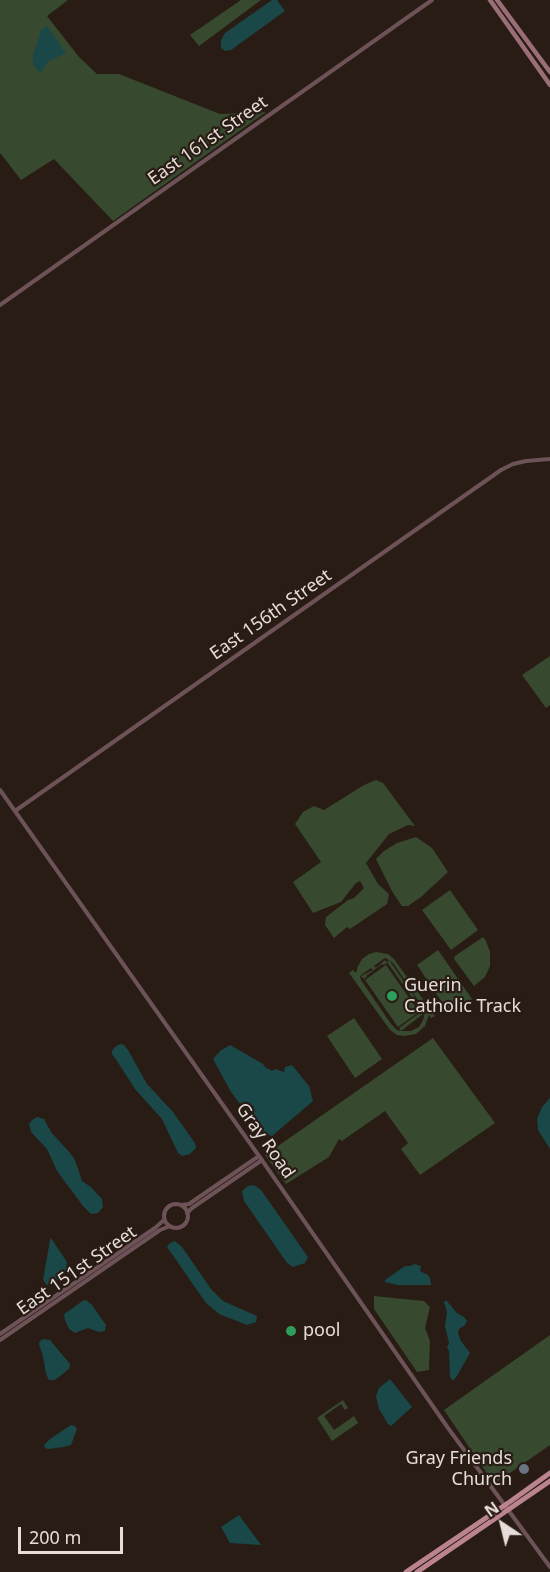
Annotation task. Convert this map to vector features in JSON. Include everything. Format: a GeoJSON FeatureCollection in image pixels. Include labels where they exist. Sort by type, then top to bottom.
{"type":"FeatureCollection","features":[{"type":"Feature","properties":{"kind":"main road"},"geometry":{"type":"LineString","coordinates":[[490,0],[550,85]]}},
{"type":"Feature","properties":{"kind":"main road"},"geometry":{"type":"LineString","coordinates":[[497,0],[550,72]]}},
{"type":"Feature","properties":{"kind":"main road"},"geometry":{"type":"LineString","coordinates":[[417,1572],[506,1508],[550,1473]]}},
{"type":"Feature","properties":{"kind":"main road"},"geometry":{"type":"LineString","coordinates":[[406,1572],[550,1481]]}},
{"type":"Feature","properties":{"kind":"street","name":"East 161st Street"},"geometry":{"type":"LineString","coordinates":[[0,305],[432,0]]}},
{"type":"Feature","properties":{"kind":"street","name":"East 156th Street"},"geometry":{"type":"LineString","coordinates":[[15,811],[501,470],[526,461],[550,459]]}},
{"type":"Feature","properties":{"kind":"street","name":"Gray Road"},"geometry":{"type":"LineString","coordinates":[[0,790],[435,1408],[550,1567]]}},
{"type":"Feature","properties":{"kind":"street"},"geometry":{"type":"LineString","coordinates":[[181,1205],[187,1214],[187,1220],[183,1226],[175,1228],[164,1220],[164,1213],[169,1206],[189,1204],[260,1158]]}},
{"type":"Feature","properties":{"kind":"street"},"geometry":{"type":"LineString","coordinates":[[187,1214],[260,1158]]}},
{"type":"Feature","properties":{"kind":"street","name":"East 151st Street"},"geometry":{"type":"LineString","coordinates":[[0,1334],[164,1220]]}},
{"type":"Feature","properties":{"kind":"street","name":"East 151st Street"},"geometry":{"type":"LineString","coordinates":[[0,1340],[160,1230],[170,1226]]}},
{"type":"Feature","properties":{"kind":"green space"},"geometry":{"type":"Polygon","coordinates":[[[0,0],[68,0],[47,16],[79,57],[97,74],[119,74],[220,114],[266,112],[113,221],[54,159],[21,180],[0,154],[0,0]]]}},
{"type":"Feature","properties":{"kind":"green space"},"geometry":{"type":"Polygon","coordinates":[[[241,0],[261,0],[199,46],[190,35],[241,0]]]}},
{"type":"Feature","properties":{"kind":"green space"},"geometry":{"type":"Polygon","coordinates":[[[550,656],[550,705],[546,708],[522,675],[550,656]]]}},
{"type":"Feature","properties":{"kind":"green space"},"geometry":{"type":"Polygon","coordinates":[[[376,780],[383,783],[415,826],[408,825],[389,834],[366,863],[378,884],[389,894],[387,904],[350,929],[347,927],[334,938],[325,925],[326,917],[354,898],[364,888],[360,881],[341,902],[313,913],[293,882],[321,862],[295,824],[303,812],[314,806],[324,810],[376,780]]]}},
{"type":"Feature","properties":{"kind":"green space"},"geometry":{"type":"Polygon","coordinates":[[[416,837],[432,848],[448,872],[421,897],[408,906],[402,906],[376,859],[397,843],[416,837]]]}},
{"type":"Feature","properties":{"kind":"green space"},"geometry":{"type":"Polygon","coordinates":[[[450,890],[478,930],[451,950],[422,910],[450,890]]]}},
{"type":"Feature","properties":{"kind":"green space"},"geometry":{"type":"Polygon","coordinates":[[[483,937],[490,952],[490,966],[485,977],[474,986],[454,959],[483,937]]]}},
{"type":"Feature","properties":{"kind":"green space"},"geometry":{"type":"Polygon","coordinates":[[[438,950],[472,999],[450,1014],[417,965],[438,950]]]}},
{"type":"Feature","properties":{"kind":"green space"},"geometry":{"type":"Polygon","coordinates":[[[376,952],[388,954],[394,959],[435,1016],[431,1018],[429,1015],[425,1026],[416,1034],[397,1035],[390,1030],[349,973],[353,970],[356,973],[362,959],[376,952]],[[385,958],[374,966],[376,968],[385,960],[387,963],[382,964],[364,979],[361,976],[373,970],[371,968],[360,976],[397,1030],[411,1031],[419,1027],[424,1017],[423,1008],[394,964],[385,958]]]}},
{"type":"Feature","properties":{"kind":"green space"},"geometry":{"type":"Polygon","coordinates":[[[389,960],[423,1009],[421,1010],[387,962],[389,960]]]}},
{"type":"Feature","properties":{"kind":"green space","name":"Guerin Catholic Track"},"geometry":{"type":"Polygon","coordinates":[[[386,965],[419,1012],[398,1027],[365,980],[386,965]]]}},
{"type":"Feature","properties":{"kind":"green space"},"geometry":{"type":"Polygon","coordinates":[[[421,1012],[423,1014],[401,1031],[399,1028],[421,1012]]]}},
{"type":"Feature","properties":{"kind":"green space"},"geometry":{"type":"Polygon","coordinates":[[[354,1018],[382,1059],[355,1078],[327,1036],[354,1018]]]}},
{"type":"Feature","properties":{"kind":"green space"},"geometry":{"type":"Polygon","coordinates":[[[433,1038],[495,1123],[420,1175],[401,1149],[408,1143],[385,1111],[342,1141],[339,1139],[329,1157],[286,1184],[265,1155],[433,1038]]]}},
{"type":"Feature","properties":{"kind":"green space"},"geometry":{"type":"Polygon","coordinates":[[[374,1296],[424,1301],[430,1307],[425,1328],[430,1341],[429,1370],[417,1372],[374,1309],[374,1296]]]}},
{"type":"Feature","properties":{"kind":"green space"},"geometry":{"type":"Polygon","coordinates":[[[550,1335],[550,1445],[494,1484],[444,1410],[550,1335]]]}},
{"type":"Feature","properties":{"kind":"green space"},"geometry":{"type":"Polygon","coordinates":[[[343,1400],[348,1408],[345,1410],[341,1404],[324,1416],[334,1430],[354,1416],[358,1423],[332,1441],[317,1418],[343,1400]]]}},
{"type":"Feature","properties":{"kind":"water"},"geometry":{"type":"Polygon","coordinates":[[[272,0],[277,0],[285,11],[231,50],[225,51],[221,48],[221,40],[225,33],[272,0]]]}},
{"type":"Feature","properties":{"kind":"water"},"geometry":{"type":"Polygon","coordinates":[[[47,26],[66,53],[49,61],[40,73],[33,65],[33,56],[41,30],[47,26]]]}},
{"type":"Feature","properties":{"kind":"water"},"geometry":{"type":"Polygon","coordinates":[[[121,1044],[128,1050],[147,1084],[173,1112],[195,1143],[196,1148],[190,1154],[182,1156],[178,1153],[162,1119],[135,1089],[112,1054],[116,1046],[121,1044]]]}},
{"type":"Feature","properties":{"kind":"water"},"geometry":{"type":"Polygon","coordinates":[[[230,1045],[272,1071],[275,1069],[284,1072],[285,1067],[292,1065],[309,1086],[313,1101],[272,1136],[261,1132],[231,1092],[213,1059],[230,1045]]]}},
{"type":"Feature","properties":{"kind":"water"},"geometry":{"type":"Polygon","coordinates":[[[550,1098],[550,1149],[538,1130],[537,1119],[542,1107],[550,1098]]]}},
{"type":"Feature","properties":{"kind":"water"},"geometry":{"type":"Polygon","coordinates":[[[37,1117],[44,1119],[51,1132],[75,1160],[82,1181],[102,1199],[103,1207],[98,1213],[91,1214],[83,1206],[57,1171],[47,1149],[31,1132],[29,1124],[37,1117]]]}},
{"type":"Feature","properties":{"kind":"water"},"geometry":{"type":"Polygon","coordinates":[[[254,1185],[261,1190],[308,1257],[305,1263],[293,1267],[287,1263],[244,1201],[242,1191],[254,1185]]]}},
{"type":"Feature","properties":{"kind":"water"},"geometry":{"type":"Polygon","coordinates":[[[51,1238],[67,1262],[66,1271],[54,1283],[47,1285],[43,1280],[51,1238]]]}},
{"type":"Feature","properties":{"kind":"water"},"geometry":{"type":"Polygon","coordinates":[[[175,1241],[182,1247],[211,1289],[223,1301],[257,1316],[256,1322],[247,1325],[219,1314],[206,1303],[167,1247],[175,1241]]]}},
{"type":"Feature","properties":{"kind":"water"},"geometry":{"type":"Polygon","coordinates":[[[414,1264],[421,1266],[420,1271],[428,1275],[431,1285],[397,1285],[385,1282],[405,1266],[414,1264]]]}},
{"type":"Feature","properties":{"kind":"water"},"geometry":{"type":"Polygon","coordinates":[[[84,1300],[92,1305],[106,1325],[105,1331],[99,1332],[88,1328],[75,1333],[69,1329],[64,1314],[84,1300]]]}},
{"type":"Feature","properties":{"kind":"water"},"geometry":{"type":"Polygon","coordinates":[[[446,1300],[467,1321],[458,1333],[470,1353],[453,1381],[450,1377],[447,1347],[449,1343],[445,1326],[447,1312],[444,1302],[446,1300]]]}},
{"type":"Feature","properties":{"kind":"water"},"geometry":{"type":"Polygon","coordinates":[[[43,1339],[50,1340],[70,1364],[69,1369],[55,1380],[49,1380],[46,1374],[39,1344],[43,1339]]]}},
{"type":"Feature","properties":{"kind":"water"},"geometry":{"type":"Polygon","coordinates":[[[390,1379],[412,1407],[391,1426],[379,1409],[376,1396],[379,1388],[390,1379]]]}},
{"type":"Feature","properties":{"kind":"water"},"geometry":{"type":"Polygon","coordinates":[[[71,1425],[77,1429],[71,1445],[45,1448],[44,1445],[50,1439],[71,1425]]]}},
{"type":"Feature","properties":{"kind":"water"},"geometry":{"type":"Polygon","coordinates":[[[239,1515],[261,1545],[230,1543],[221,1527],[239,1515]]]}},
{"type":"Feature","properties":{"kind":"place","name":"Guerin Catholic Track"},"geometry":{"type":"Point","coordinates":[392,996]}},
{"type":"Feature","properties":{"kind":"place","name":"pool"},"geometry":{"type":"Point","coordinates":[291,1331]}},
{"type":"Feature","properties":{"kind":"place","name":"Gray Friends Church"},"geometry":{"type":"Point","coordinates":[524,1469]}}]}
